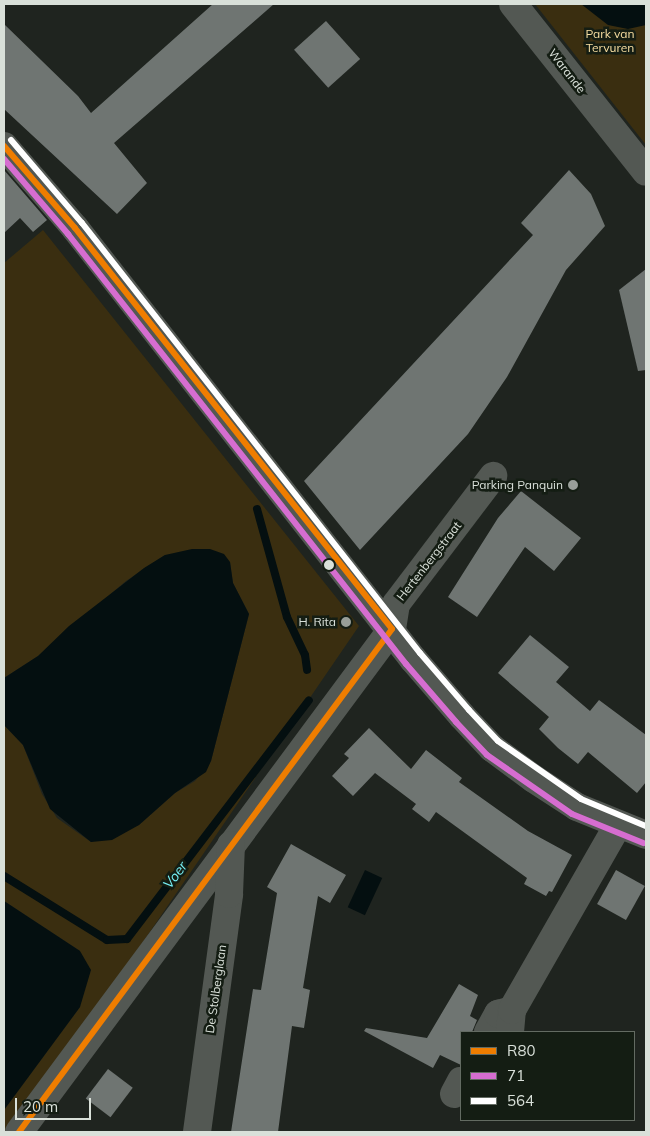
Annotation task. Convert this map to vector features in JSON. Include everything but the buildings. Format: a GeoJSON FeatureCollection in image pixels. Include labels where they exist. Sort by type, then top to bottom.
{"type":"FeatureCollection","features":[{"type":"Feature","properties":{"kind":"street","name":"Warande"},"geometry":{"type":"LineString","coordinates":[[513,4],[646,172]]}},
{"type":"Feature","properties":{"kind":"street"},"geometry":{"type":"LineString","coordinates":[[4,146],[75,228],[437,688],[492,748],[577,806],[618,825],[646,835]]}},
{"type":"Feature","properties":{"kind":"street","name":"Hertenbergstraat"},"geometry":{"type":"LineString","coordinates":[[19,1132],[392,629],[396,604],[493,476]]}},
{"type":"Feature","properties":{"kind":"street"},"geometry":{"type":"LineString","coordinates":[[489,1031],[498,1014],[511,1021],[618,825]]}},
{"type":"Feature","properties":{"kind":"street","name":"De Stolberglaan"},"geometry":{"type":"LineString","coordinates":[[197,1132],[229,894],[231,845]]}},
{"type":"Feature","properties":{"kind":"green space","name":"Park van Tervuren"},"geometry":{"type":"Polygon","coordinates":[[[535,4],[646,4],[646,145],[631,126],[535,4]]]}},
{"type":"Feature","properties":{"kind":"green space"},"geometry":{"type":"Polygon","coordinates":[[[43,230],[359,626],[13,1132],[4,1132],[4,1110],[80,1007],[80,951],[4,901],[4,725],[23,745],[42,794],[57,818],[91,842],[139,825],[175,793],[195,781],[211,761],[249,614],[233,583],[230,562],[165,555],[126,581],[38,656],[4,678],[4,263],[43,230]]]}},
{"type":"Feature","properties":{"kind":"shaded area"},"geometry":{"type":"Polygon","coordinates":[[[581,4],[646,4],[646,25],[628,29],[608,25],[581,4]]]}},
{"type":"Feature","properties":{"kind":"shaded area"},"geometry":{"type":"Polygon","coordinates":[[[192,549],[210,549],[224,554],[230,562],[233,583],[249,614],[211,761],[206,772],[175,793],[139,825],[112,840],[91,842],[50,809],[23,745],[4,725],[4,678],[38,656],[69,626],[144,568],[165,555],[192,549]]]}},
{"type":"Feature","properties":{"kind":"shaded area"},"geometry":{"type":"Polygon","coordinates":[[[365,870],[382,878],[365,915],[348,907],[365,870]]]}},
{"type":"Feature","properties":{"kind":"shaded area"},"geometry":{"type":"Polygon","coordinates":[[[4,901],[80,951],[91,970],[80,1007],[4,1110],[4,901]]]}},
{"type":"Feature","properties":{"kind":"waterway","name":"Voer"},"geometry":{"type":"LineString","coordinates":[[257,509],[287,617],[305,655],[307,670]]}},
{"type":"Feature","properties":{"kind":"waterway","name":"Voer"},"geometry":{"type":"LineString","coordinates":[[4,876],[107,940],[127,939],[309,700]]}},
{"type":"Feature","properties":{"kind":"transit line","name":"564"},"geometry":{"type":"LineString","coordinates":[[11,140],[82,223],[420,653],[469,710],[498,741],[581,799],[646,826]]}},
{"type":"Feature","properties":{"kind":"transit line","name":"R80"},"geometry":{"type":"LineString","coordinates":[[4,146],[75,228],[392,629]]}},
{"type":"Feature","properties":{"kind":"transit line","name":"71"},"geometry":{"type":"LineString","coordinates":[[4,159],[68,234],[406,664],[456,722],[487,755],[572,814],[643,843]]}},
{"type":"Feature","properties":{"kind":"transit line","name":"R80"},"geometry":{"type":"LineString","coordinates":[[19,1132],[392,629]]}},
{"type":"Feature","properties":{"kind":"place","name":"Parking Panquin"},"geometry":{"type":"Point","coordinates":[573,485]}},
{"type":"Feature","properties":{"kind":"place","name":"H. Rita"},"geometry":{"type":"Point","coordinates":[346,622]}}]}
